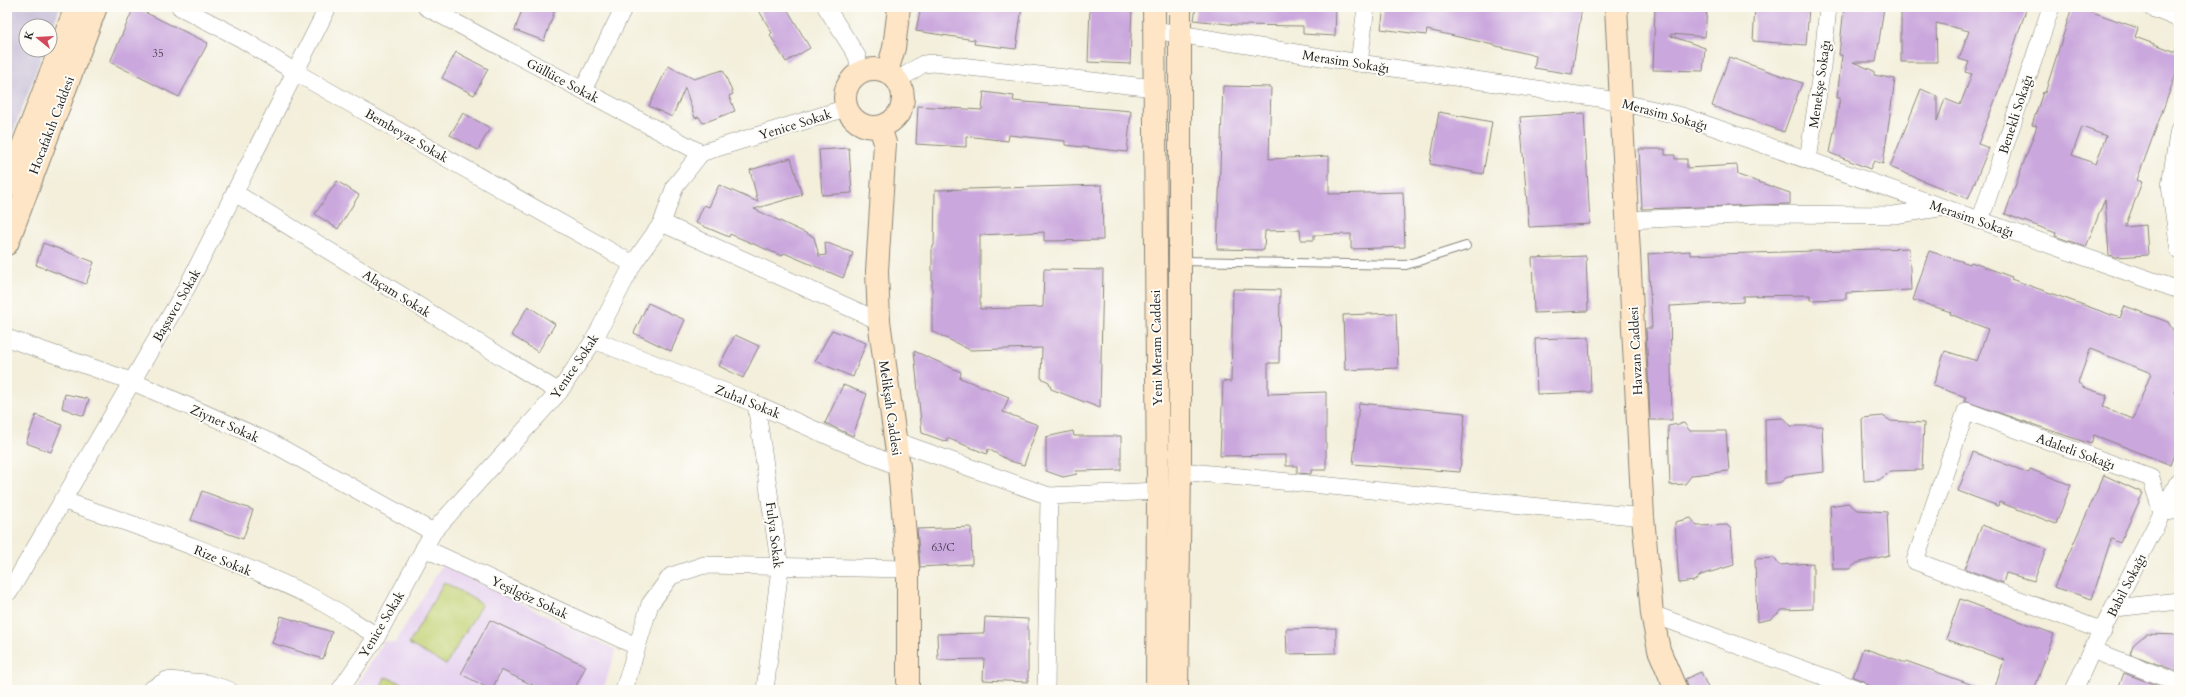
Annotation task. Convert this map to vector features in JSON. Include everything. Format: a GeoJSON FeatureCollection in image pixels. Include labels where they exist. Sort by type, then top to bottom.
{"type":"FeatureCollection","features":[{"type":"Feature","properties":{"kind":"street","name":"Hocafakıh Caddesi"},"geometry":{"type":"LineString","coordinates":[[7,187],[76,7]]}},
{"type":"Feature","properties":{"kind":"street","name":"Hocafakıh Caddesi"},"geometry":{"type":"LineString","coordinates":[[7,244],[96,7]]}},
{"type":"Feature","properties":{"kind":"street","name":"Bembeyaz Sokak"},"geometry":{"type":"LineString","coordinates":[[180,7],[242,40],[295,72],[633,264]]}},
{"type":"Feature","properties":{"kind":"street","name":"Başsavcı Sokak"},"geometry":{"type":"LineString","coordinates":[[7,592],[10,591],[187,287],[328,7]]}},
{"type":"Feature","properties":{"kind":"street","name":"Güllüce Sokak"},"geometry":{"type":"LineString","coordinates":[[426,7],[701,153]]}},
{"type":"Feature","properties":{"kind":"street"},"geometry":{"type":"LineString","coordinates":[[583,90],[624,7]]}},
{"type":"Feature","properties":{"kind":"street"},"geometry":{"type":"LineString","coordinates":[[826,7],[857,56],[860,72]]}},
{"type":"Feature","properties":{"kind":"street"},"geometry":{"type":"LineString","coordinates":[[899,7],[894,48],[893,76],[903,94],[901,109],[896,118],[889,124],[880,128],[862,126],[854,121],[846,108],[844,95],[852,78],[860,72],[869,69],[878,69],[893,76],[923,64],[934,63],[1154,88]]}},
{"type":"Feature","properties":{"kind":"street","name":"Yeni Meram Caddesi"},"geometry":{"type":"LineString","coordinates":[[1154,7],[1158,491],[1157,690]]}},
{"type":"Feature","properties":{"kind":"street","name":"Yeni Meram Caddesi"},"geometry":{"type":"LineString","coordinates":[[1177,690],[1180,471],[1180,7]]}},
{"type":"Feature","properties":{"kind":"street"},"geometry":{"type":"LineString","coordinates":[[1359,63],[1366,7]]}},
{"type":"Feature","properties":{"kind":"street","name":"Havzan Caddesi"},"geometry":{"type":"LineString","coordinates":[[1616,7],[1623,103],[1643,517],[1652,614],[1659,650],[1676,690]]}},
{"type":"Feature","properties":{"kind":"street","name":"Menekşe Sokağı"},"geometry":{"type":"LineString","coordinates":[[1808,160],[1822,66],[1828,7]]}},
{"type":"Feature","properties":{"kind":"street","name":"Benekli Sokağı"},"geometry":{"type":"LineString","coordinates":[[1980,221],[2051,7]]}},
{"type":"Feature","properties":{"kind":"street"},"geometry":{"type":"LineString","coordinates":[[2150,7],[2179,19]]}},
{"type":"Feature","properties":{"kind":"street","name":"Merasim Sokağı"},"geometry":{"type":"LineString","coordinates":[[1154,30],[1623,103],[1682,116],[2179,290]]}},
{"type":"Feature","properties":{"kind":"street","name":"Yenice Sokak"},"geometry":{"type":"LineString","coordinates":[[340,690],[377,636],[433,532],[559,392],[594,340],[633,264],[662,223],[675,186],[701,153],[846,108]]}},
{"type":"Feature","properties":{"kind":"street","name":"Melikşah Caddesi"},"geometry":{"type":"LineString","coordinates":[[880,128],[886,143],[877,271],[879,321],[896,441],[908,569],[908,690]]}},
{"type":"Feature","properties":{"kind":"street"},"geometry":{"type":"LineString","coordinates":[[2179,129],[2175,177],[2170,185],[2179,251]]}},
{"type":"Feature","properties":{"kind":"street","name":"Alaçam Sokak"},"geometry":{"type":"LineString","coordinates":[[235,193],[559,392]]}},
{"type":"Feature","properties":{"kind":"street"},"geometry":{"type":"LineString","coordinates":[[1628,220],[1763,214],[1894,215],[1942,207]]}},
{"type":"Feature","properties":{"kind":"street"},"geometry":{"type":"LineString","coordinates":[[662,223],[879,321]]}},
{"type":"Feature","properties":{"kind":"street","name":"Ziynet Sokak"},"geometry":{"type":"LineString","coordinates":[[7,338],[131,381],[272,443],[433,532]]}},
{"type":"Feature","properties":{"kind":"street","name":"Zuhal Sokak"},"geometry":{"type":"LineString","coordinates":[[594,340],[756,404],[899,467]]}},
{"type":"Feature","properties":{"kind":"street","name":"Fulya Sokak"},"geometry":{"type":"LineString","coordinates":[[756,404],[780,568],[765,690]]}},
{"type":"Feature","properties":{"kind":"street","name":"Adaletli Sokağı"},"geometry":{"type":"LineString","coordinates":[[2103,631],[1915,561],[1966,411],[2151,478],[2162,513]]}},
{"type":"Feature","properties":{"kind":"street"},"geometry":{"type":"LineString","coordinates":[[896,441],[1049,496],[1158,491]]}},
{"type":"Feature","properties":{"kind":"street"},"geometry":{"type":"LineString","coordinates":[[1180,471],[1643,517]]}},
{"type":"Feature","properties":{"kind":"street","name":"Babil Sokağı"},"geometry":{"type":"LineString","coordinates":[[2074,690],[2092,650],[2179,480]]}},
{"type":"Feature","properties":{"kind":"street"},"geometry":{"type":"LineString","coordinates":[[1046,690],[1049,496]]}},
{"type":"Feature","properties":{"kind":"street","name":"Rize Sokak"},"geometry":{"type":"LineString","coordinates":[[62,500],[163,535],[251,571],[312,598],[377,636]]}},
{"type":"Feature","properties":{"kind":"street"},"geometry":{"type":"LineString","coordinates":[[2162,513],[2179,510]]}},
{"type":"Feature","properties":{"kind":"street","name":"Yeşilgöz Sokak"},"geometry":{"type":"LineString","coordinates":[[424,548],[636,646]]}},
{"type":"Feature","properties":{"kind":"street"},"geometry":{"type":"LineString","coordinates":[[624,690],[636,646],[650,604],[671,576],[704,565],[780,568],[908,569]]}},
{"type":"Feature","properties":{"kind":"street"},"geometry":{"type":"LineString","coordinates":[[2114,608],[2179,601]]}},
{"type":"Feature","properties":{"kind":"street"},"geometry":{"type":"LineString","coordinates":[[1652,614],[1860,690]]}},
{"type":"Feature","properties":{"kind":"street"},"geometry":{"type":"LineString","coordinates":[[2092,650],[2179,683]]}},
{"type":"Feature","properties":{"kind":"street"},"geometry":{"type":"LineString","coordinates":[[150,690],[167,680],[206,683],[229,690]]}},
{"type":"Feature","properties":{"kind":"lane"},"geometry":{"type":"LineString","coordinates":[[1180,261],[1406,265],[1466,246]]}},
{"type":"Feature","properties":{"kind":"shaded area"},"geometry":{"type":"Polygon","coordinates":[[[7,7],[60,7],[56,18],[18,18],[18,58],[41,58],[7,149],[7,7]]]}},
{"type":"Feature","properties":{"kind":"shaded area"},"geometry":{"type":"Polygon","coordinates":[[[442,565],[616,650],[603,690],[354,690],[384,641],[395,643],[442,565]]]}},
{"type":"Feature","properties":{"kind":"green space"},"geometry":{"type":"Polygon","coordinates":[[[444,582],[482,604],[446,665],[409,644],[444,582]]]}},
{"type":"Feature","properties":{"kind":"green space"},"geometry":{"type":"Polygon","coordinates":[[[385,677],[422,690],[380,690],[385,677]]]}},
{"type":"Feature","properties":{"kind":"building"},"geometry":{"type":"Polygon","coordinates":[[[134,7],[208,43],[179,97],[110,62],[134,7]]]}},
{"type":"Feature","properties":{"kind":"building"},"geometry":{"type":"Polygon","coordinates":[[[523,7],[556,7],[544,41],[515,30],[523,7]]]}},
{"type":"Feature","properties":{"kind":"building"},"geometry":{"type":"Polygon","coordinates":[[[757,7],[786,7],[810,48],[786,62],[770,35],[772,33],[757,7]]]}},
{"type":"Feature","properties":{"kind":"building"},"geometry":{"type":"Polygon","coordinates":[[[921,7],[1022,7],[1016,49],[974,44],[975,40],[916,31],[921,7]]]}},
{"type":"Feature","properties":{"kind":"building"},"geometry":{"type":"Polygon","coordinates":[[[1090,7],[1132,7],[1130,64],[1088,62],[1090,7]]]}},
{"type":"Feature","properties":{"kind":"building"},"geometry":{"type":"Polygon","coordinates":[[[1196,7],[1336,7],[1335,36],[1303,34],[1303,26],[1236,25],[1194,20],[1196,7]]]}},
{"type":"Feature","properties":{"kind":"building"},"geometry":{"type":"Polygon","coordinates":[[[1384,7],[1582,7],[1572,74],[1534,68],[1536,56],[1477,41],[1427,30],[1426,35],[1381,29],[1384,7]]]}},
{"type":"Feature","properties":{"kind":"building"},"geometry":{"type":"Polygon","coordinates":[[[1655,7],[1707,7],[1705,37],[1671,34],[1671,36],[1705,48],[1703,71],[1653,70],[1655,7]]]}},
{"type":"Feature","properties":{"kind":"building"},"geometry":{"type":"Polygon","coordinates":[[[1755,7],[1809,8],[1806,45],[1753,41],[1755,7]]]}},
{"type":"Feature","properties":{"kind":"building"},"geometry":{"type":"Polygon","coordinates":[[[1844,7],[1884,7],[1876,62],[1853,62],[1874,71],[1874,75],[1895,79],[1883,164],[1874,161],[1870,169],[1830,153],[1840,98],[1837,98],[1842,55],[1839,55],[1844,7]]]}},
{"type":"Feature","properties":{"kind":"building"},"geometry":{"type":"Polygon","coordinates":[[[1901,7],[2027,7],[2001,85],[1978,144],[1989,148],[1968,199],[1890,167],[1921,89],[1937,96],[1937,121],[1945,99],[1960,105],[1972,74],[1965,72],[1969,62],[1959,59],[1969,31],[1936,23],[1937,62],[1901,62],[1901,7]]]}},
{"type":"Feature","properties":{"kind":"building"},"geometry":{"type":"Polygon","coordinates":[[[2072,7],[2078,7],[2138,28],[2135,37],[2179,53],[2179,66],[2137,180],[2142,182],[2125,227],[2146,225],[2148,255],[2115,257],[2109,255],[2105,199],[2086,247],[2055,236],[2056,233],[2005,214],[2037,126],[2032,125],[2043,92],[2045,93],[2072,7]],[[2082,127],[2072,155],[2096,164],[2106,136],[2082,127]]]}},
{"type":"Feature","properties":{"kind":"building"},"geometry":{"type":"Polygon","coordinates":[[[456,52],[488,69],[474,95],[442,78],[456,52]]]}},
{"type":"Feature","properties":{"kind":"building"},"geometry":{"type":"Polygon","coordinates":[[[1729,57],[1802,83],[1784,132],[1712,106],[1729,57]]]}},
{"type":"Feature","properties":{"kind":"building"},"geometry":{"type":"Polygon","coordinates":[[[668,66],[694,79],[723,70],[733,94],[729,96],[735,111],[703,123],[699,117],[695,118],[685,88],[672,117],[649,106],[668,66]]]}},
{"type":"Feature","properties":{"kind":"building"},"geometry":{"type":"Polygon","coordinates":[[[1223,86],[1271,87],[1269,159],[1329,156],[1329,194],[1403,192],[1405,247],[1351,249],[1351,234],[1314,235],[1314,240],[1301,240],[1300,230],[1265,231],[1264,250],[1217,249],[1223,86]]]}},
{"type":"Feature","properties":{"kind":"building"},"geometry":{"type":"Polygon","coordinates":[[[984,92],[1014,96],[1013,101],[1131,111],[1127,152],[1065,145],[1065,141],[1009,135],[1008,141],[966,136],[966,147],[916,144],[918,106],[982,110],[984,92]]]}},
{"type":"Feature","properties":{"kind":"building"},"geometry":{"type":"Polygon","coordinates":[[[1439,112],[1492,122],[1483,174],[1430,164],[1439,112]]]}},
{"type":"Feature","properties":{"kind":"building"},"geometry":{"type":"Polygon","coordinates":[[[463,113],[490,128],[478,150],[450,135],[463,113]]]}},
{"type":"Feature","properties":{"kind":"building"},"geometry":{"type":"Polygon","coordinates":[[[1584,113],[1590,224],[1529,227],[1520,117],[1584,113]]]}},
{"type":"Feature","properties":{"kind":"building"},"geometry":{"type":"Polygon","coordinates":[[[849,148],[852,193],[822,195],[819,150],[849,148]]]}},
{"type":"Feature","properties":{"kind":"building"},"geometry":{"type":"Polygon","coordinates":[[[1639,149],[1665,149],[1665,155],[1675,155],[1675,159],[1687,159],[1687,168],[1737,165],[1738,175],[1790,193],[1790,204],[1642,209],[1639,149]]]}},
{"type":"Feature","properties":{"kind":"building"},"geometry":{"type":"Polygon","coordinates":[[[791,158],[802,195],[754,209],[814,237],[819,256],[826,255],[825,242],[853,253],[843,278],[784,253],[782,256],[730,234],[729,237],[696,223],[704,205],[709,207],[719,185],[758,202],[750,170],[791,158]]]}},
{"type":"Feature","properties":{"kind":"building"},"geometry":{"type":"Polygon","coordinates":[[[337,181],[359,195],[338,229],[315,214],[337,181]]]}},
{"type":"Feature","properties":{"kind":"building"},"geometry":{"type":"Polygon","coordinates":[[[1102,185],[1103,240],[1044,241],[1044,232],[980,235],[980,309],[1043,307],[1044,269],[1103,270],[1100,408],[1051,389],[1049,382],[1041,378],[1042,348],[970,350],[932,331],[932,246],[934,246],[935,190],[1102,185]]]}},
{"type":"Feature","properties":{"kind":"building"},"geometry":{"type":"Polygon","coordinates":[[[43,243],[94,262],[86,284],[36,265],[43,243]]]}},
{"type":"Feature","properties":{"kind":"building"},"geometry":{"type":"Polygon","coordinates":[[[1909,248],[1911,290],[1846,293],[1846,299],[1810,300],[1810,295],[1743,296],[1743,302],[1670,306],[1672,420],[1650,420],[1646,328],[1652,328],[1648,254],[1690,251],[1690,255],[1909,248]]]}},
{"type":"Feature","properties":{"kind":"building"},"geometry":{"type":"Polygon","coordinates":[[[1929,251],[1970,264],[1971,262],[2012,277],[2011,279],[2120,318],[2125,306],[2168,322],[2179,340],[2179,374],[2174,393],[2179,394],[2179,444],[2171,465],[2094,435],[2091,444],[1964,401],[1966,397],[1933,386],[1945,351],[1977,361],[1988,329],[1950,314],[1951,312],[1913,300],[1929,251]],[[2090,349],[2078,383],[2082,385],[2082,387],[2107,395],[2103,407],[2133,419],[2151,373],[2090,349]]]}},
{"type":"Feature","properties":{"kind":"building"},"geometry":{"type":"Polygon","coordinates":[[[1586,256],[1588,311],[1534,313],[1532,258],[1586,256]]]}},
{"type":"Feature","properties":{"kind":"building"},"geometry":{"type":"Polygon","coordinates":[[[1233,289],[1280,290],[1279,363],[1268,363],[1268,394],[1326,392],[1326,470],[1311,470],[1311,474],[1297,473],[1297,466],[1286,466],[1286,455],[1220,456],[1223,381],[1231,382],[1233,289]]]}},
{"type":"Feature","properties":{"kind":"building"},"geometry":{"type":"Polygon","coordinates":[[[648,303],[685,320],[671,351],[634,333],[648,303]]]}},
{"type":"Feature","properties":{"kind":"building"},"geometry":{"type":"Polygon","coordinates":[[[528,306],[555,324],[538,352],[511,335],[528,306]]]}},
{"type":"Feature","properties":{"kind":"building"},"geometry":{"type":"Polygon","coordinates":[[[1396,313],[1398,368],[1345,370],[1343,315],[1396,313]]]}},
{"type":"Feature","properties":{"kind":"building"},"geometry":{"type":"Polygon","coordinates":[[[832,330],[866,343],[853,377],[815,361],[832,330]]]}},
{"type":"Feature","properties":{"kind":"building"},"geometry":{"type":"Polygon","coordinates":[[[735,335],[759,346],[743,378],[719,366],[735,335]]]}},
{"type":"Feature","properties":{"kind":"building"},"geometry":{"type":"Polygon","coordinates":[[[1589,337],[1591,392],[1537,394],[1535,339],[1589,337]]]}},
{"type":"Feature","properties":{"kind":"building"},"geometry":{"type":"Polygon","coordinates":[[[914,351],[961,372],[960,378],[1009,397],[1003,412],[1038,425],[1024,465],[1010,461],[988,449],[987,454],[947,438],[947,442],[922,433],[914,351]]]}},
{"type":"Feature","properties":{"kind":"building"},"geometry":{"type":"Polygon","coordinates":[[[843,385],[867,394],[853,436],[825,423],[843,385]]]}},
{"type":"Feature","properties":{"kind":"building"},"geometry":{"type":"Polygon","coordinates":[[[65,394],[89,399],[84,416],[62,408],[65,394]]]}},
{"type":"Feature","properties":{"kind":"building"},"geometry":{"type":"Polygon","coordinates":[[[1359,403],[1465,413],[1460,472],[1353,464],[1359,403]]]}},
{"type":"Feature","properties":{"kind":"building"},"geometry":{"type":"Polygon","coordinates":[[[36,415],[62,425],[51,452],[26,443],[36,415]]]}},
{"type":"Feature","properties":{"kind":"building"},"geometry":{"type":"Polygon","coordinates":[[[1883,416],[1891,421],[1924,423],[1922,470],[1891,471],[1879,480],[1864,481],[1862,418],[1883,416]]]}},
{"type":"Feature","properties":{"kind":"building"},"geometry":{"type":"Polygon","coordinates":[[[1784,418],[1791,426],[1822,426],[1824,472],[1788,476],[1781,482],[1766,484],[1765,419],[1784,418]]]}},
{"type":"Feature","properties":{"kind":"building"},"geometry":{"type":"Polygon","coordinates":[[[1684,423],[1690,431],[1726,431],[1729,471],[1692,475],[1685,484],[1670,485],[1668,426],[1684,423]]]}},
{"type":"Feature","properties":{"kind":"building"},"geometry":{"type":"Polygon","coordinates":[[[1073,431],[1074,436],[1121,436],[1121,470],[1076,471],[1077,474],[1063,477],[1046,471],[1046,437],[1073,431]]]}},
{"type":"Feature","properties":{"kind":"building"},"geometry":{"type":"Polygon","coordinates":[[[1973,452],[2029,473],[2030,469],[2071,485],[2056,524],[1999,502],[1998,506],[1958,491],[1973,452]]]}},
{"type":"Feature","properties":{"kind":"building"},"geometry":{"type":"Polygon","coordinates":[[[2104,475],[2143,493],[2120,543],[2111,539],[2092,599],[2054,587],[2104,475]]]}},
{"type":"Feature","properties":{"kind":"building"},"geometry":{"type":"Polygon","coordinates":[[[202,491],[253,510],[243,539],[191,520],[202,491]]]}},
{"type":"Feature","properties":{"kind":"building"},"geometry":{"type":"Polygon","coordinates":[[[1848,503],[1857,510],[1887,512],[1889,555],[1857,563],[1849,569],[1833,569],[1830,506],[1848,503]]]}},
{"type":"Feature","properties":{"kind":"building"},"geometry":{"type":"Polygon","coordinates":[[[1691,518],[1697,526],[1727,525],[1731,529],[1734,565],[1701,575],[1694,581],[1679,583],[1675,522],[1691,518]]]}},
{"type":"Feature","properties":{"kind":"building"},"geometry":{"type":"Polygon","coordinates":[[[1982,525],[2046,549],[2034,581],[2006,573],[2003,583],[1965,569],[1982,525]]]}},
{"type":"Feature","properties":{"kind":"building"},"geometry":{"type":"Polygon","coordinates":[[[971,527],[972,564],[920,567],[917,529],[971,527]]]}},
{"type":"Feature","properties":{"kind":"building"},"geometry":{"type":"Polygon","coordinates":[[[1774,558],[1779,565],[1813,563],[1813,609],[1782,610],[1771,619],[1757,622],[1755,559],[1774,558]]]}},
{"type":"Feature","properties":{"kind":"building"},"geometry":{"type":"Polygon","coordinates":[[[1960,599],[2054,634],[2034,690],[1994,690],[2004,660],[1946,639],[1960,599]]]}},
{"type":"Feature","properties":{"kind":"building"},"geometry":{"type":"Polygon","coordinates":[[[281,616],[332,632],[323,659],[272,643],[281,616]]]}},
{"type":"Feature","properties":{"kind":"building"},"geometry":{"type":"Polygon","coordinates":[[[985,617],[1028,619],[1028,682],[983,680],[984,659],[938,660],[937,634],[984,633],[985,617]]]}},
{"type":"Feature","properties":{"kind":"building"},"geometry":{"type":"Polygon","coordinates":[[[490,620],[586,666],[574,690],[543,690],[501,670],[492,690],[461,674],[490,620]]]}},
{"type":"Feature","properties":{"kind":"building"},"geometry":{"type":"Polygon","coordinates":[[[1336,628],[1336,653],[1287,654],[1286,629],[1336,628]]]}},
{"type":"Feature","properties":{"kind":"building"},"geometry":{"type":"Polygon","coordinates":[[[2146,634],[2179,635],[2179,672],[2130,654],[2133,645],[2146,634]]]}},
{"type":"Feature","properties":{"kind":"building"},"geometry":{"type":"Polygon","coordinates":[[[1863,648],[1906,663],[1906,661],[1981,688],[1980,690],[1881,690],[1869,686],[1864,681],[1853,677],[1863,648]]]}},
{"type":"Feature","properties":{"kind":"building"},"geometry":{"type":"Polygon","coordinates":[[[1701,672],[1709,690],[1688,690],[1685,679],[1701,672]]]}},
{"type":"Feature","properties":{"kind":"building"},"geometry":{"type":"Polygon","coordinates":[[[2124,673],[2169,690],[2118,690],[2124,673]]]}}]}
